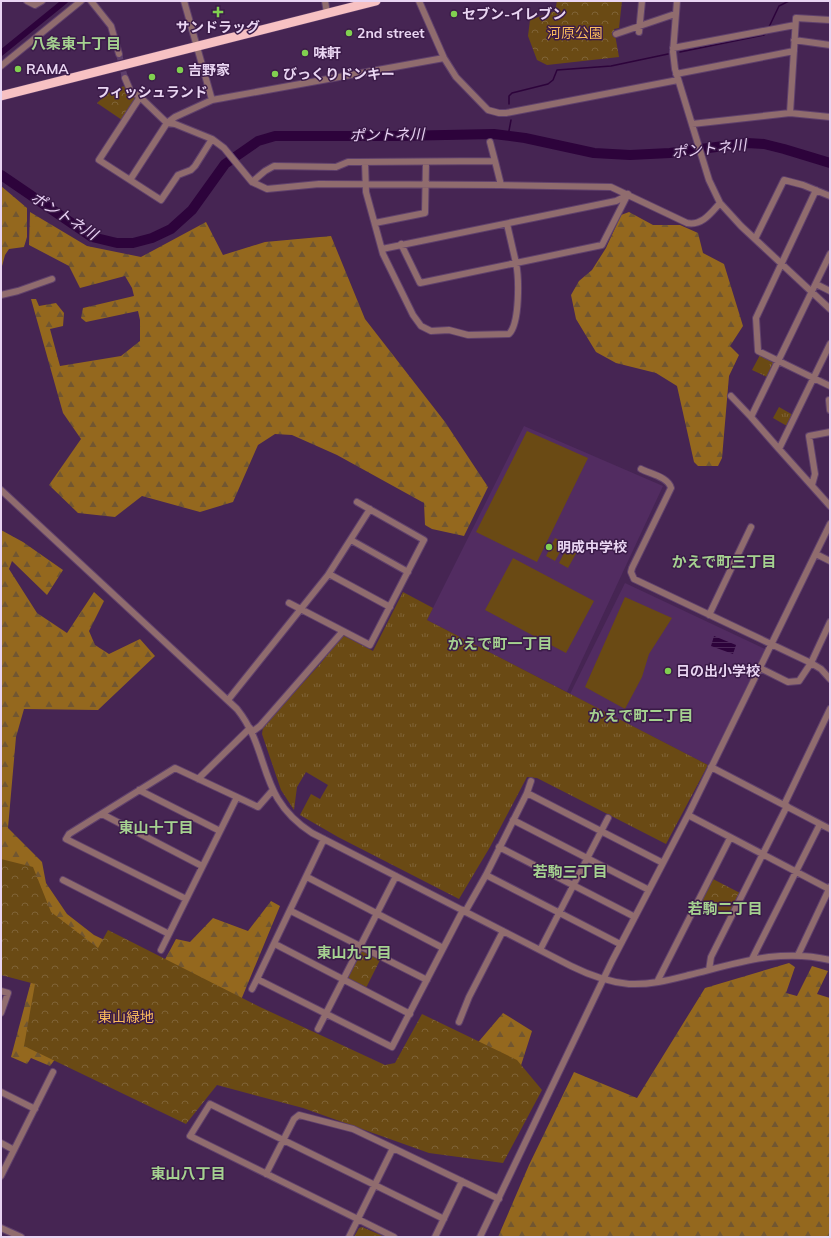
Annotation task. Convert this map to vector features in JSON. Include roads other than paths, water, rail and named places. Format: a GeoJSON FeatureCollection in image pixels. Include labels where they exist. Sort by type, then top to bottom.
{"type":"FeatureCollection","features":[{"type":"Feature","properties":{"kind":"highway"},"geometry":{"type":"LineString","coordinates":[[1,96],[376,1]]}},
{"type":"Feature","properties":{"kind":"street"},"geometry":{"type":"LineString","coordinates":[[27,1],[35,5],[42,1]]}},
{"type":"Feature","properties":{"kind":"street"},"geometry":{"type":"LineString","coordinates":[[1,66],[81,1]]}},
{"type":"Feature","properties":{"kind":"street"},"geometry":{"type":"LineString","coordinates":[[91,1],[111,26],[119,54]]}},
{"type":"Feature","properties":{"kind":"street"},"geometry":{"type":"LineString","coordinates":[[184,1],[212,100]]}},
{"type":"Feature","properties":{"kind":"street"},"geometry":{"type":"LineString","coordinates":[[325,1],[327,14]]}},
{"type":"Feature","properties":{"kind":"street"},"geometry":{"type":"LineString","coordinates":[[419,1],[444,58],[456,77],[483,107],[492,112],[499,113],[677,77],[794,51]]}},
{"type":"Feature","properties":{"kind":"street"},"geometry":{"type":"LineString","coordinates":[[639,29],[642,1]]}},
{"type":"Feature","properties":{"kind":"street"},"geometry":{"type":"LineString","coordinates":[[677,1],[673,48],[677,77],[709,180],[720,203],[755,239],[830,309]]}},
{"type":"Feature","properties":{"kind":"street"},"geometry":{"type":"LineString","coordinates":[[616,34],[639,29],[675,14]]}},
{"type":"Feature","properties":{"kind":"street"},"geometry":{"type":"LineString","coordinates":[[790,113],[796,18],[830,20]]}},
{"type":"Feature","properties":{"kind":"street"},"geometry":{"type":"LineString","coordinates":[[673,48],[795,26]]}},
{"type":"Feature","properties":{"kind":"street"},"geometry":{"type":"LineString","coordinates":[[794,40],[830,45]]}},
{"type":"Feature","properties":{"kind":"street"},"geometry":{"type":"LineString","coordinates":[[130,180],[167,123],[175,117],[212,100],[444,58]]}},
{"type":"Feature","properties":{"kind":"street"},"geometry":{"type":"LineString","coordinates":[[125,78],[130,90],[140,97],[167,123],[175,124],[212,139],[227,151],[252,182],[267,189],[306,184],[606,186],[628,194],[691,224],[702,221],[720,203]]}},
{"type":"Feature","properties":{"kind":"street"},"geometry":{"type":"LineString","coordinates":[[140,97],[100,160],[161,200],[178,175],[191,170],[195,166],[212,139]]}},
{"type":"Feature","properties":{"kind":"street"},"geometry":{"type":"LineString","coordinates":[[692,124],[790,113],[830,117]]}},
{"type":"Feature","properties":{"kind":"street"},"geometry":{"type":"LineString","coordinates":[[490,142],[501,185]]}},
{"type":"Feature","properties":{"kind":"street"},"geometry":{"type":"LineString","coordinates":[[252,182],[265,171],[274,166],[336,168],[348,162],[495,161]]}},
{"type":"Feature","properties":{"kind":"street"},"geometry":{"type":"LineString","coordinates":[[365,162],[366,185],[382,250],[413,314],[423,328],[431,331],[449,330],[468,335],[509,334],[512,331],[519,286],[516,263],[507,224]]}},
{"type":"Feature","properties":{"kind":"street"},"geometry":{"type":"LineString","coordinates":[[375,223],[425,213],[426,162]]}},
{"type":"Feature","properties":{"kind":"street"},"geometry":{"type":"LineString","coordinates":[[755,239],[784,180],[830,196]]}},
{"type":"Feature","properties":{"kind":"street"},"geometry":{"type":"LineString","coordinates":[[816,190],[756,318],[758,351],[830,386]]}},
{"type":"Feature","properties":{"kind":"street"},"geometry":{"type":"LineString","coordinates":[[382,250],[401,244],[616,202],[628,194]]}},
{"type":"Feature","properties":{"kind":"street"},"geometry":{"type":"LineString","coordinates":[[401,244],[420,283],[602,245],[628,194]]}},
{"type":"Feature","properties":{"kind":"street"},"geometry":{"type":"LineString","coordinates":[[752,417],[830,254]]}},
{"type":"Feature","properties":{"kind":"street"},"geometry":{"type":"LineString","coordinates":[[1,295],[18,291],[52,279]]}},
{"type":"Feature","properties":{"kind":"street"},"geometry":{"type":"LineString","coordinates":[[816,284],[830,291]]}},
{"type":"Feature","properties":{"kind":"street"},"geometry":{"type":"LineString","coordinates":[[779,449],[830,344]]}},
{"type":"Feature","properties":{"kind":"street"},"geometry":{"type":"LineString","coordinates":[[731,396],[752,417],[830,506]]}},
{"type":"Feature","properties":{"kind":"street"},"geometry":{"type":"LineString","coordinates":[[830,400],[828,400],[830,410]]}},
{"type":"Feature","properties":{"kind":"street"},"geometry":{"type":"LineString","coordinates":[[812,485],[815,474],[809,436],[830,432]]}},
{"type":"Feature","properties":{"kind":"street"},"geometry":{"type":"LineString","coordinates":[[641,469],[664,480],[670,484],[671,488],[632,568],[632,576],[641,582],[811,663],[821,669],[830,679]]}},
{"type":"Feature","properties":{"kind":"street"},"geometry":{"type":"LineString","coordinates":[[1,490],[228,700],[243,716],[251,730],[272,791],[278,802],[304,828],[324,840],[585,973],[604,979],[629,984],[657,982],[780,955],[798,955],[830,960]]}},
{"type":"Feature","properties":{"kind":"street"},"geometry":{"type":"LineString","coordinates":[[290,603],[370,645],[424,540],[358,502]]}},
{"type":"Feature","properties":{"kind":"street"},"geometry":{"type":"LineString","coordinates":[[228,700],[329,574],[370,509]]}},
{"type":"Feature","properties":{"kind":"street"},"geometry":{"type":"LineString","coordinates":[[480,1237],[620,944],[688,816],[830,524]]}},
{"type":"Feature","properties":{"kind":"street"},"geometry":{"type":"LineString","coordinates":[[709,615],[751,527]]}},
{"type":"Feature","properties":{"kind":"street"},"geometry":{"type":"LineString","coordinates":[[351,540],[408,572]]}},
{"type":"Feature","properties":{"kind":"street"},"geometry":{"type":"LineString","coordinates":[[816,554],[830,561]]}},
{"type":"Feature","properties":{"kind":"street"},"geometry":{"type":"LineString","coordinates":[[329,574],[390,607]]}},
{"type":"Feature","properties":{"kind":"street"},"geometry":{"type":"LineString","coordinates":[[760,668],[793,683],[800,681],[811,663],[830,622]]}},
{"type":"Feature","properties":{"kind":"street"},"geometry":{"type":"LineString","coordinates":[[198,779],[251,730],[260,726],[343,630]]}},
{"type":"Feature","properties":{"kind":"street"},"geometry":{"type":"LineString","coordinates":[[709,970],[711,957],[762,855],[830,709]]}},
{"type":"Feature","properties":{"kind":"street"},"geometry":{"type":"LineString","coordinates":[[711,767],[830,829]]}},
{"type":"Feature","properties":{"kind":"street"},"geometry":{"type":"LineString","coordinates":[[186,899],[66,839],[69,834],[175,768],[258,807],[272,791]]}},
{"type":"Feature","properties":{"kind":"street"},"geometry":{"type":"LineString","coordinates":[[257,979],[392,1047],[443,948],[486,875],[531,781]]}},
{"type":"Feature","properties":{"kind":"street"},"geometry":{"type":"LineString","coordinates":[[139,790],[220,831]]}},
{"type":"Feature","properties":{"kind":"street"},"geometry":{"type":"LineString","coordinates":[[527,792],[664,863]]}},
{"type":"Feature","properties":{"kind":"street"},"geometry":{"type":"LineString","coordinates":[[161,950],[237,797]]}},
{"type":"Feature","properties":{"kind":"street"},"geometry":{"type":"LineString","coordinates":[[102,814],[202,866]]}},
{"type":"Feature","properties":{"kind":"street"},"geometry":{"type":"LineString","coordinates":[[688,816],[762,855],[830,888],[798,955]]}},
{"type":"Feature","properties":{"kind":"street"},"geometry":{"type":"LineString","coordinates":[[540,950],[608,818]]}},
{"type":"Feature","properties":{"kind":"street"},"geometry":{"type":"LineString","coordinates":[[513,820],[588,857],[649,890]]}},
{"type":"Feature","properties":{"kind":"street"},"geometry":{"type":"LineString","coordinates":[[752,960],[820,824]]}},
{"type":"Feature","properties":{"kind":"street"},"geometry":{"type":"LineString","coordinates":[[657,982],[730,838]]}},
{"type":"Feature","properties":{"kind":"street"},"geometry":{"type":"LineString","coordinates":[[252,989],[324,840]]}},
{"type":"Feature","properties":{"kind":"street"},"geometry":{"type":"LineString","coordinates":[[500,847],[635,917]]}},
{"type":"Feature","properties":{"kind":"street"},"geometry":{"type":"LineString","coordinates":[[486,875],[620,944]]}},
{"type":"Feature","properties":{"kind":"street"},"geometry":{"type":"LineString","coordinates":[[318,1029],[396,876]]}},
{"type":"Feature","properties":{"kind":"street"},"geometry":{"type":"LineString","coordinates":[[307,877],[443,948]]}},
{"type":"Feature","properties":{"kind":"street"},"geometry":{"type":"LineString","coordinates":[[63,880],[169,934]]}},
{"type":"Feature","properties":{"kind":"street"},"geometry":{"type":"LineString","coordinates":[[291,910],[427,980]]}},
{"type":"Feature","properties":{"kind":"street"},"geometry":{"type":"LineString","coordinates":[[459,1022],[469,997],[503,931]]}},
{"type":"Feature","properties":{"kind":"street"},"geometry":{"type":"LineString","coordinates":[[275,944],[410,1014]]}},
{"type":"Feature","properties":{"kind":"street"},"geometry":{"type":"LineString","coordinates":[[1,992],[8,993],[1,1013]]}},
{"type":"Feature","properties":{"kind":"street"},"geometry":{"type":"LineString","coordinates":[[1,1176],[53,1072]]}},
{"type":"Feature","properties":{"kind":"street"},"geometry":{"type":"LineString","coordinates":[[1,1092],[35,1109]]}},
{"type":"Feature","properties":{"kind":"street"},"geometry":{"type":"LineString","coordinates":[[394,1237],[190,1136],[210,1104],[444,1219]]}},
{"type":"Feature","properties":{"kind":"street"},"geometry":{"type":"LineString","coordinates":[[266,1174],[296,1116],[302,1114],[353,1129],[498,1199]]}},
{"type":"Feature","properties":{"kind":"street"},"geometry":{"type":"LineString","coordinates":[[1,1143],[14,1150]]}},
{"type":"Feature","properties":{"kind":"street"},"geometry":{"type":"LineString","coordinates":[[349,1237],[394,1148]]}},
{"type":"Feature","properties":{"kind":"street"},"geometry":{"type":"LineString","coordinates":[[435,1237],[462,1181]]}},
{"type":"Feature","properties":{"kind":"street"},"geometry":{"type":"LineString","coordinates":[[1,1228],[17,1236]]}},
{"type":"Feature","properties":{"kind":"waterway"},"geometry":{"type":"LineString","coordinates":[[1,53],[65,1]]}},
{"type":"Feature","properties":{"kind":"waterway"},"geometry":{"type":"LineString","coordinates":[[769,27],[779,6],[789,1]]}},
{"type":"Feature","properties":{"kind":"waterway"},"geometry":{"type":"LineString","coordinates":[[680,52],[764,35],[766,33]]}},
{"type":"Feature","properties":{"kind":"waterway"},"geometry":{"type":"LineString","coordinates":[[509,104],[509,96],[512,93],[548,84],[553,80],[557,70],[611,66],[668,54]]}},
{"type":"Feature","properties":{"kind":"waterway"},"geometry":{"type":"LineString","coordinates":[[508,136],[511,120]]}},
{"type":"Feature","properties":{"kind":"waterway","name":"ポントネ川"},"geometry":{"type":"LineString","coordinates":[[1,175],[92,237],[117,243],[133,243],[152,238],[171,229],[192,210],[225,164],[258,141],[275,136],[494,134],[525,138],[594,153],[630,155],[670,153],[747,143],[764,144],[830,163]]}},
{"type":"Feature","properties":{"kind":"tunnel"},"geometry":{"type":"LineString","coordinates":[[119,54],[125,78]]}},
{"type":"Feature","properties":{"kind":"place","name":"サンドラッグ"},"geometry":{"type":"Point","coordinates":[218,12]}},
{"type":"Feature","properties":{"kind":"place","name":"セブン-イレブン"},"geometry":{"type":"Point","coordinates":[454,14]}},
{"type":"Feature","properties":{"kind":"place","name":"2nd street"},"geometry":{"type":"Point","coordinates":[349,33]}},
{"type":"Feature","properties":{"kind":"place","name":"味軒"},"geometry":{"type":"Point","coordinates":[305,53]}},
{"type":"Feature","properties":{"kind":"place","name":"RAMA"},"geometry":{"type":"Point","coordinates":[18,69]}},
{"type":"Feature","properties":{"kind":"place","name":"吉野家"},"geometry":{"type":"Point","coordinates":[180,70]}},
{"type":"Feature","properties":{"kind":"place","name":"びっくりドンキー"},"geometry":{"type":"Point","coordinates":[275,74]}},
{"type":"Feature","properties":{"kind":"place","name":"フィッシュランド"},"geometry":{"type":"Point","coordinates":[152,77]}},
{"type":"Feature","properties":{"kind":"place","name":"明成中学校"},"geometry":{"type":"Point","coordinates":[549,547]}},
{"type":"Feature","properties":{"kind":"place","name":"日の出小学校"},"geometry":{"type":"Point","coordinates":[668,671]}},
{"type":"Feature","properties":{"kind":"district","name":"八条東十丁目"},"geometry":{"type":"Point","coordinates":[76,44]}},
{"type":"Feature","properties":{"kind":"district","name":"かえで町三丁目"},"geometry":{"type":"Point","coordinates":[724,562]}},
{"type":"Feature","properties":{"kind":"district","name":"かえで町一丁目"},"geometry":{"type":"Point","coordinates":[500,644]}},
{"type":"Feature","properties":{"kind":"district","name":"かえで町二丁目"},"geometry":{"type":"Point","coordinates":[641,716]}},
{"type":"Feature","properties":{"kind":"district","name":"東山十丁目"},"geometry":{"type":"Point","coordinates":[156,828]}},
{"type":"Feature","properties":{"kind":"district","name":"若駒三丁目"},"geometry":{"type":"Point","coordinates":[570,872]}},
{"type":"Feature","properties":{"kind":"district","name":"若駒二丁目"},"geometry":{"type":"Point","coordinates":[725,909]}},
{"type":"Feature","properties":{"kind":"district","name":"東山九丁目"},"geometry":{"type":"Point","coordinates":[354,953]}},
{"type":"Feature","properties":{"kind":"district","name":"東山八丁目"},"geometry":{"type":"Point","coordinates":[188,1174]}},
{"type":"Feature","properties":{"kind":"park label","name":"河原公園"},"geometry":{"type":"Point","coordinates":[575,33]}},
{"type":"Feature","properties":{"kind":"park label","name":"東山緑地"},"geometry":{"type":"Point","coordinates":[126,1017]}}]}
